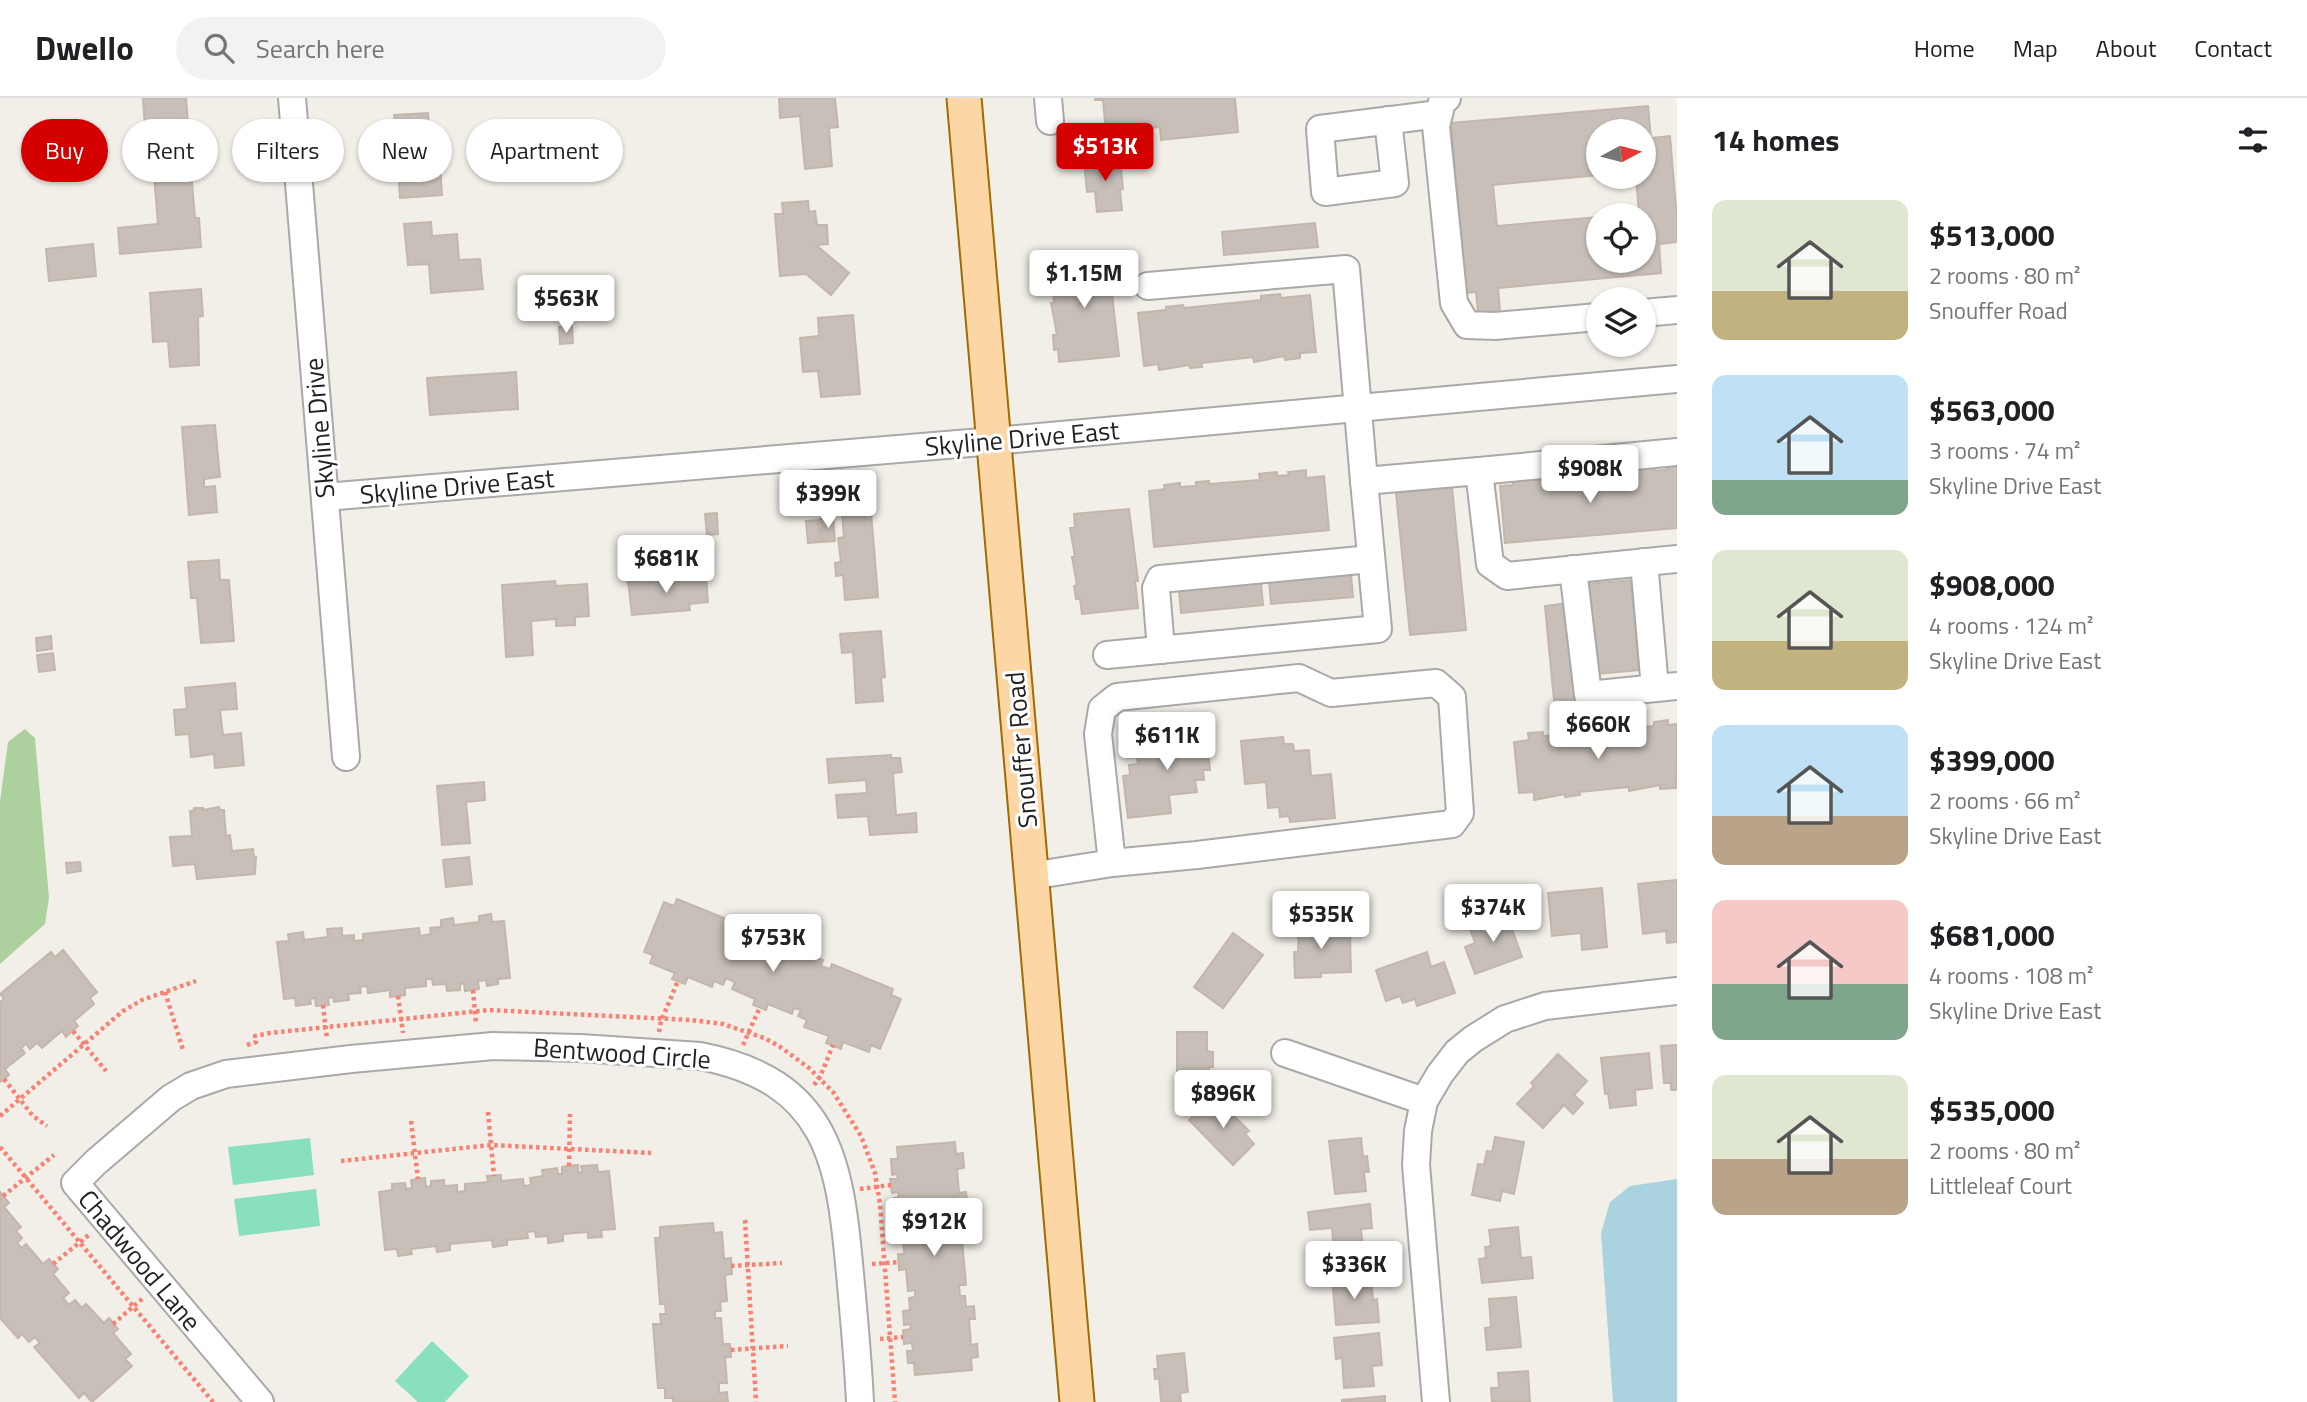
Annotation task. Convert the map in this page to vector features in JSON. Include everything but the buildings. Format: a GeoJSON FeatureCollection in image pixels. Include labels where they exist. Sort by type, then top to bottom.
{"type":"FeatureCollection","features":[{"type":"Feature","properties":{"kind":"main road","name":"Snouffer Road"},"geometry":{"type":"LineString","coordinates":[[964,98],[1077,1402]]}},
{"type":"Feature","properties":{"kind":"street","name":"Skyline Drive"},"geometry":{"type":"LineString","coordinates":[[292,98],[346,757]]}},
{"type":"Feature","properties":{"kind":"street"},"geometry":{"type":"LineString","coordinates":[[1388,120],[1443,106]]}},
{"type":"Feature","properties":{"kind":"street"},"geometry":{"type":"LineString","coordinates":[[1443,106],[1436,126],[1454,303],[1467,325],[1495,326],[1586,318]]}},
{"type":"Feature","properties":{"kind":"street"},"geometry":{"type":"LineString","coordinates":[[1107,655],[1378,629],[1346,269],[1148,286]]}},
{"type":"Feature","properties":{"kind":"street"},"geometry":{"type":"LineString","coordinates":[[1656,312],[1677,310]]}},
{"type":"Feature","properties":{"kind":"street","name":"Skyline Drive East"},"geometry":{"type":"LineString","coordinates":[[325,497],[994,441],[1677,379]]}},
{"type":"Feature","properties":{"kind":"street"},"geometry":{"type":"LineString","coordinates":[[1364,481],[1677,452]]}},
{"type":"Feature","properties":{"kind":"street"},"geometry":{"type":"LineString","coordinates":[[1479,471],[1490,564],[1507,576],[1677,559]]}},
{"type":"Feature","properties":{"kind":"street"},"geometry":{"type":"LineString","coordinates":[[1161,650],[1156,588],[1160,579],[1371,559]]}},
{"type":"Feature","properties":{"kind":"street"},"geometry":{"type":"LineString","coordinates":[[1573,569],[1588,695],[1666,687],[1644,562]]}},
{"type":"Feature","properties":{"kind":"street"},"geometry":{"type":"LineString","coordinates":[[1031,876],[1112,863],[1452,824],[1460,813],[1452,698],[1436,683],[1331,693],[1298,678],[1117,697],[1102,709],[1098,734],[1112,863]]}},
{"type":"Feature","properties":{"kind":"street"},"geometry":{"type":"LineString","coordinates":[[1436,1402],[1416,1165],[1418,1131],[1424,1101],[1457,1052],[1505,1019],[1545,1006],[1677,991]]}},
{"type":"Feature","properties":{"kind":"street","name":"Bentwood Circle"},"geometry":{"type":"LineString","coordinates":[[171,1098],[191,1086],[226,1074],[479,1048],[519,1046],[656,1052],[700,1056],[735,1064],[773,1082],[798,1102],[820,1129],[830,1150],[841,1192],[847,1242],[860,1402]]}},
{"type":"Feature","properties":{"kind":"street"},"geometry":{"type":"LineString","coordinates":[[1285,1053],[1424,1101]]}},
{"type":"Feature","properties":{"kind":"street","name":"Chadwood Lane"},"geometry":{"type":"LineString","coordinates":[[171,1098],[92,1165],[75,1183],[260,1402]]}},
{"type":"Feature","properties":{"kind":"path"},"geometry":{"type":"LineString","coordinates":[[0,1116],[131,1006],[196,981]]}},
{"type":"Feature","properties":{"kind":"path"},"geometry":{"type":"LineString","coordinates":[[656,1052],[662,1019],[678,981]]}},
{"type":"Feature","properties":{"kind":"path"},"geometry":{"type":"LineString","coordinates":[[473,990],[479,1048]]}},
{"type":"Feature","properties":{"kind":"path"},"geometry":{"type":"LineString","coordinates":[[164,992],[183,1050]]}},
{"type":"Feature","properties":{"kind":"path"},"geometry":{"type":"LineString","coordinates":[[398,996],[405,1054]]}},
{"type":"Feature","properties":{"kind":"path"},"geometry":{"type":"LineString","coordinates":[[323,1005],[329,1062]]}},
{"type":"Feature","properties":{"kind":"path"},"geometry":{"type":"LineString","coordinates":[[735,1064],[760,1007]]}},
{"type":"Feature","properties":{"kind":"path"},"geometry":{"type":"LineString","coordinates":[[244,1046],[256,1042],[255,1036],[475,1011],[708,1021],[748,1032],[779,1046],[820,1077],[852,1119],[875,1173],[880,1204],[895,1402]]}},
{"type":"Feature","properties":{"kind":"path"},"geometry":{"type":"LineString","coordinates":[[73,1031],[106,1072]]}},
{"type":"Feature","properties":{"kind":"path"},"geometry":{"type":"LineString","coordinates":[[798,1102],[820,1077],[833,1045]]}},
{"type":"Feature","properties":{"kind":"path"},"geometry":{"type":"LineString","coordinates":[[4,1079],[33,1116],[47,1126]]}},
{"type":"Feature","properties":{"kind":"path"},"geometry":{"type":"LineString","coordinates":[[488,1112],[494,1176]]}},
{"type":"Feature","properties":{"kind":"path"},"geometry":{"type":"LineString","coordinates":[[569,1166],[570,1114]]}},
{"type":"Feature","properties":{"kind":"path"},"geometry":{"type":"LineString","coordinates":[[411,1121],[418,1179]]}},
{"type":"Feature","properties":{"kind":"path"},"geometry":{"type":"LineString","coordinates":[[341,1161],[491,1145],[651,1153]]}},
{"type":"Feature","properties":{"kind":"path"},"geometry":{"type":"LineString","coordinates":[[0,1147],[213,1402]]}},
{"type":"Feature","properties":{"kind":"path"},"geometry":{"type":"LineString","coordinates":[[3,1196],[54,1155]]}},
{"type":"Feature","properties":{"kind":"path"},"geometry":{"type":"LineString","coordinates":[[746,1220],[756,1402]]}},
{"type":"Feature","properties":{"kind":"path"},"geometry":{"type":"LineString","coordinates":[[53,1264],[106,1221]]}},
{"type":"Feature","properties":{"kind":"path"},"geometry":{"type":"LineString","coordinates":[[732,1266],[782,1263]]}},
{"type":"Feature","properties":{"kind":"path"},"geometry":{"type":"LineString","coordinates":[[113,1324],[160,1285]]}},
{"type":"Feature","properties":{"kind":"path"},"geometry":{"type":"LineString","coordinates":[[731,1350],[788,1346]]}},
{"type":"Feature","properties":{"kind":"green space"},"geometry":{"type":"Polygon","coordinates":[[[25,729],[35,738],[49,898],[45,924],[0,964],[0,801],[8,742],[25,729]]]}},
{"type":"Feature","properties":{"kind":"green space"},"geometry":{"type":"Polygon","coordinates":[[[310,1138],[314,1175],[233,1185],[228,1147],[310,1138]]]}},
{"type":"Feature","properties":{"kind":"green space"},"geometry":{"type":"Polygon","coordinates":[[[316,1189],[320,1226],[239,1236],[234,1199],[316,1189]]]}},
{"type":"Feature","properties":{"kind":"green space"},"geometry":{"type":"Polygon","coordinates":[[[432,1341],[469,1376],[445,1402],[418,1402],[395,1381],[432,1341]]]}},
{"type":"Feature","properties":{"kind":"water"},"geometry":{"type":"Polygon","coordinates":[[[1677,1179],[1677,1402],[1613,1402],[1601,1233],[1610,1202],[1630,1186],[1677,1179]]]}}]}
